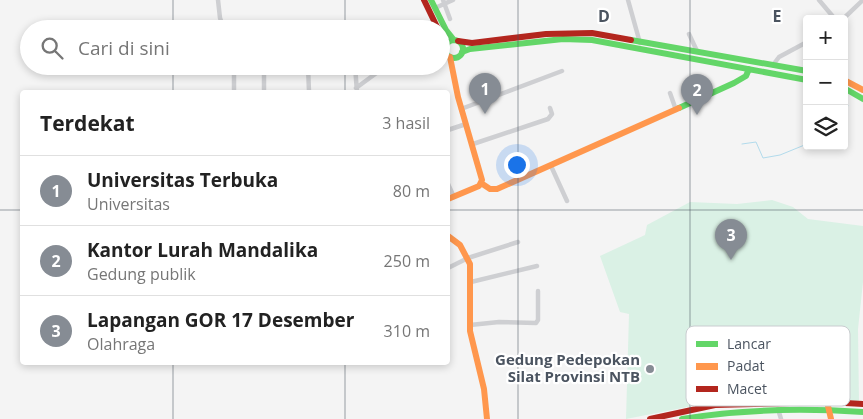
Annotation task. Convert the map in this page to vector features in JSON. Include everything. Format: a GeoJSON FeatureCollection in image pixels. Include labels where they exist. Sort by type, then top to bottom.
{"type":"FeatureCollection","features":[{"type":"Feature","properties":{"kind":"main road"},"geometry":{"type":"LineString","coordinates":[[424,0],[434,20]]}},
{"type":"Feature","properties":{"kind":"main road"},"geometry":{"type":"LineString","coordinates":[[431,0],[441,20]]}},
{"type":"Feature","properties":{"kind":"main road"},"geometry":{"type":"LineString","coordinates":[[450,42],[456,41],[472,43],[572,32],[592,33],[803,70]]}},
{"type":"Feature","properties":{"kind":"main road"},"geometry":{"type":"LineString","coordinates":[[450,34],[461,44],[462,52]]}},
{"type":"Feature","properties":{"kind":"main road"},"geometry":{"type":"LineString","coordinates":[[749,69],[746,76],[738,81],[676,110],[497,189],[490,189],[482,183],[473,144],[454,82],[450,57],[457,57],[462,52],[470,49],[575,39],[606,42],[641,49],[749,69],[803,79]]}},
{"type":"Feature","properties":{"kind":"main road"},"geometry":{"type":"LineString","coordinates":[[758,71],[760,62]]}},
{"type":"Feature","properties":{"kind":"main road"},"geometry":{"type":"LineString","coordinates":[[848,82],[862,88]]}},
{"type":"Feature","properties":{"kind":"main road"},"geometry":{"type":"LineString","coordinates":[[848,90],[863,99]]}},
{"type":"Feature","properties":{"kind":"main road"},"geometry":{"type":"LineString","coordinates":[[451,198],[482,183]]}},
{"type":"Feature","properties":{"kind":"main road"},"geometry":{"type":"LineString","coordinates":[[450,238],[460,245],[468,258],[472,342],[485,394],[487,419]]}},
{"type":"Feature","properties":{"kind":"main road"},"geometry":{"type":"LineString","coordinates":[[850,405],[863,404]]}},
{"type":"Feature","properties":{"kind":"main road"},"geometry":{"type":"LineString","coordinates":[[650,419],[713,406]]}},
{"type":"Feature","properties":{"kind":"main road"},"geometry":{"type":"LineString","coordinates":[[734,406],[734,412]]}},
{"type":"Feature","properties":{"kind":"main road"},"geometry":{"type":"LineString","coordinates":[[763,406],[828,406],[863,412]]}},
{"type":"Feature","properties":{"kind":"main road"},"geometry":{"type":"LineString","coordinates":[[828,406],[831,419]]}},
{"type":"Feature","properties":{"kind":"main road"},"geometry":{"type":"LineString","coordinates":[[682,419],[712,413],[778,407]]}},
{"type":"Feature","properties":{"kind":"street"},"geometry":{"type":"LineString","coordinates":[[218,0],[221,20]]}},
{"type":"Feature","properties":{"kind":"street"},"geometry":{"type":"LineString","coordinates":[[628,0],[641,49]]}},
{"type":"Feature","properties":{"kind":"street"},"geometry":{"type":"LineString","coordinates":[[819,0],[832,15]]}},
{"type":"Feature","properties":{"kind":"street"},"geometry":{"type":"LineString","coordinates":[[847,15],[863,0]]}},
{"type":"Feature","properties":{"kind":"street"},"geometry":{"type":"LineString","coordinates":[[435,8],[443,2],[451,1]]}},
{"type":"Feature","properties":{"kind":"street"},"geometry":{"type":"LineString","coordinates":[[443,2],[450,20]]}},
{"type":"Feature","properties":{"kind":"street"},"geometry":{"type":"LineString","coordinates":[[688,34],[697,51]]}},
{"type":"Feature","properties":{"kind":"street"},"geometry":{"type":"LineString","coordinates":[[773,65],[779,57],[803,44]]}},
{"type":"Feature","properties":{"kind":"street"},"geometry":{"type":"LineString","coordinates":[[461,109],[562,71]]}},
{"type":"Feature","properties":{"kind":"street"},"geometry":{"type":"LineString","coordinates":[[234,75],[234,90]]}},
{"type":"Feature","properties":{"kind":"street"},"geometry":{"type":"LineString","coordinates":[[264,75],[264,90]]}},
{"type":"Feature","properties":{"kind":"street"},"geometry":{"type":"LineString","coordinates":[[308,75],[309,90]]}},
{"type":"Feature","properties":{"kind":"street"},"geometry":{"type":"LineString","coordinates":[[356,75],[357,90]]}},
{"type":"Feature","properties":{"kind":"street"},"geometry":{"type":"LineString","coordinates":[[357,90],[375,75]]}},
{"type":"Feature","properties":{"kind":"street"},"geometry":{"type":"LineString","coordinates":[[670,92],[676,110]]}},
{"type":"Feature","properties":{"kind":"street"},"geometry":{"type":"LineString","coordinates":[[473,144],[548,119],[552,114],[550,108]]}},
{"type":"Feature","properties":{"kind":"street"},"geometry":{"type":"LineString","coordinates":[[450,129],[466,124]]}},
{"type":"Feature","properties":{"kind":"street"},"geometry":{"type":"LineString","coordinates":[[551,166],[567,201]]}},
{"type":"Feature","properties":{"kind":"street"},"geometry":{"type":"LineString","coordinates":[[450,267],[468,258],[518,242]]}},
{"type":"Feature","properties":{"kind":"street"},"geometry":{"type":"LineString","coordinates":[[470,282],[537,266]]}},
{"type":"Feature","properties":{"kind":"street"},"geometry":{"type":"LineString","coordinates":[[470,325],[499,322],[536,323],[538,320],[538,291]]}},
{"type":"Feature","properties":{"kind":"street"},"geometry":{"type":"LineString","coordinates":[[778,407],[781,419]]}},
{"type":"Feature","properties":{"kind":"green space"},"geometry":{"type":"Polygon","coordinates":[[[772,200],[793,207],[808,219],[863,226],[863,282],[858,329],[859,402],[850,402],[850,326],[686,326],[686,406],[693,406],[626,419],[629,314],[620,312],[600,256],[645,235],[647,225],[690,202],[737,204],[772,200]]]}},
{"type":"Feature","properties":{"kind":"waterway"},"geometry":{"type":"LineString","coordinates":[[742,144],[756,142],[763,158],[780,155],[803,146]]}},
{"type":"Feature","properties":{"kind":"traffic: fast"},"geometry":{"type":"LineString","coordinates":[[431,0],[441,20]]}},
{"type":"Feature","properties":{"kind":"traffic: fast"},"geometry":{"type":"LineString","coordinates":[[450,35],[454,40]]}},
{"type":"Feature","properties":{"kind":"traffic: fast"},"geometry":{"type":"LineString","coordinates":[[462,52],[470,49],[563,39],[592,40],[803,79]]}},
{"type":"Feature","properties":{"kind":"traffic: fast"},"geometry":{"type":"LineString","coordinates":[[631,40],[803,70]]}},
{"type":"Feature","properties":{"kind":"traffic: fast"},"geometry":{"type":"LineString","coordinates":[[450,42],[457,41],[463,49]]}},
{"type":"Feature","properties":{"kind":"traffic: fast"},"geometry":{"type":"LineString","coordinates":[[450,56],[457,57],[463,49]]}},
{"type":"Feature","properties":{"kind":"traffic: fast"},"geometry":{"type":"LineString","coordinates":[[679,108],[734,83],[746,76],[749,69]]}},
{"type":"Feature","properties":{"kind":"traffic: fast"},"geometry":{"type":"LineString","coordinates":[[848,90],[863,99]]}},
{"type":"Feature","properties":{"kind":"traffic: fast"},"geometry":{"type":"LineString","coordinates":[[682,419],[772,410],[863,412]]}},
{"type":"Feature","properties":{"kind":"traffic: slow"},"geometry":{"type":"LineString","coordinates":[[450,57],[458,97],[482,180],[479,186],[450,198]]}},
{"type":"Feature","properties":{"kind":"traffic: slow"},"geometry":{"type":"LineString","coordinates":[[848,82],[863,90]]}},
{"type":"Feature","properties":{"kind":"traffic: slow"},"geometry":{"type":"LineString","coordinates":[[481,183],[490,189],[497,189],[679,108]]}},
{"type":"Feature","properties":{"kind":"traffic: slow"},"geometry":{"type":"LineString","coordinates":[[450,238],[460,245],[470,264],[470,331],[484,389],[487,419]]}},
{"type":"Feature","properties":{"kind":"traffic: slow"},"geometry":{"type":"LineString","coordinates":[[828,406],[831,419]]}},
{"type":"Feature","properties":{"kind":"traffic: jam"},"geometry":{"type":"LineString","coordinates":[[424,0],[434,20]]}},
{"type":"Feature","properties":{"kind":"traffic: jam"},"geometry":{"type":"LineString","coordinates":[[458,41],[472,43],[546,34],[592,33],[631,40]]}},
{"type":"Feature","properties":{"kind":"traffic: jam"},"geometry":{"type":"LineString","coordinates":[[850,403],[863,404]]}},
{"type":"Feature","properties":{"kind":"traffic: jam"},"geometry":{"type":"LineString","coordinates":[[650,419],[710,406]]}},
{"type":"Feature","properties":{"kind":"place","name":"Universitas Terbuka"},"geometry":{"type":"Point","coordinates":[485,114]}},
{"type":"Feature","properties":{"kind":"place","name":"Kantor Lurah Mandalika"},"geometry":{"type":"Point","coordinates":[697,115]}},
{"type":"Feature","properties":{"kind":"place","name":"Lapangan GOR 17 Desember"},"geometry":{"type":"Point","coordinates":[731,260]}},
{"type":"Feature","properties":{"kind":"place","name":"Gedung Pedepokan Silat Provinsi NTB"},"geometry":{"type":"Point","coordinates":[650,369]}}]}
